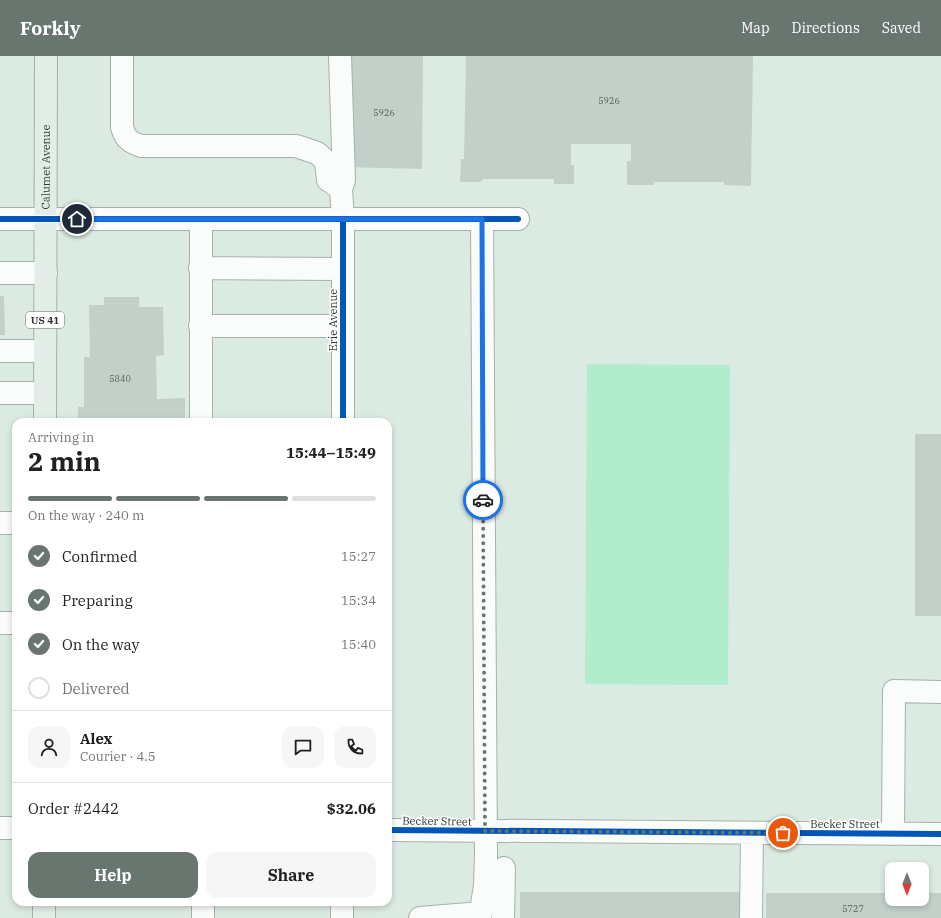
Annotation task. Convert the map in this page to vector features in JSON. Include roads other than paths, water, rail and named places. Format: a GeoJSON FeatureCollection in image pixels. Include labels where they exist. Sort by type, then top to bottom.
{"type":"FeatureCollection","features":[{"type":"Feature","properties":{"kind":"main road","name":"Calumet Avenue"},"geometry":{"type":"LineString","coordinates":[[45,418],[46,56]]}},
{"type":"Feature","properties":{"kind":"main road"},"geometry":{"type":"LineString","coordinates":[[44,906],[44,918]]}},
{"type":"Feature","properties":{"kind":"street"},"geometry":{"type":"LineString","coordinates":[[122,56],[122,127],[124,136],[131,143],[141,146],[296,146],[317,152],[326,161],[328,180],[340,189]]}},
{"type":"Feature","properties":{"kind":"street","name":"Erie Avenue"},"geometry":{"type":"LineString","coordinates":[[340,56],[344,180],[340,189],[343,219],[343,418]]}},
{"type":"Feature","properties":{"kind":"street"},"geometry":{"type":"LineString","coordinates":[[0,219],[518,219]]}},
{"type":"Feature","properties":{"kind":"street"},"geometry":{"type":"LineString","coordinates":[[201,219],[201,418]]}},
{"type":"Feature","properties":{"kind":"street"},"geometry":{"type":"LineString","coordinates":[[420,918],[480,916],[485,878],[482,219]]}},
{"type":"Feature","properties":{"kind":"street"},"geometry":{"type":"LineString","coordinates":[[200,268],[343,269]]}},
{"type":"Feature","properties":{"kind":"street"},"geometry":{"type":"LineString","coordinates":[[0,273],[46,273]]}},
{"type":"Feature","properties":{"kind":"street"},"geometry":{"type":"LineString","coordinates":[[200,326],[343,326]]}},
{"type":"Feature","properties":{"kind":"street"},"geometry":{"type":"LineString","coordinates":[[3,349],[45,351]]}},
{"type":"Feature","properties":{"kind":"street"},"geometry":{"type":"LineString","coordinates":[[0,393],[45,393]]}},
{"type":"Feature","properties":{"kind":"street"},"geometry":{"type":"LineString","coordinates":[[0,523],[12,523]]}},
{"type":"Feature","properties":{"kind":"street"},"geometry":{"type":"LineString","coordinates":[[0,623],[12,624]]}},
{"type":"Feature","properties":{"kind":"street"},"geometry":{"type":"LineString","coordinates":[[893,834],[894,691],[941,692]]}},
{"type":"Feature","properties":{"kind":"street"},"geometry":{"type":"LineString","coordinates":[[0,828],[12,828]]}},
{"type":"Feature","properties":{"kind":"street","name":"Becker Street"},"geometry":{"type":"LineString","coordinates":[[392,830],[941,834]]}},
{"type":"Feature","properties":{"kind":"street"},"geometry":{"type":"LineString","coordinates":[[751,918],[752,833]]}},
{"type":"Feature","properties":{"kind":"street"},"geometry":{"type":"LineString","coordinates":[[503,918],[504,868]]}},
{"type":"Feature","properties":{"kind":"street"},"geometry":{"type":"LineString","coordinates":[[203,906],[203,918]]}},
{"type":"Feature","properties":{"kind":"street"},"geometry":{"type":"LineString","coordinates":[[342,906],[342,918]]}}]}
